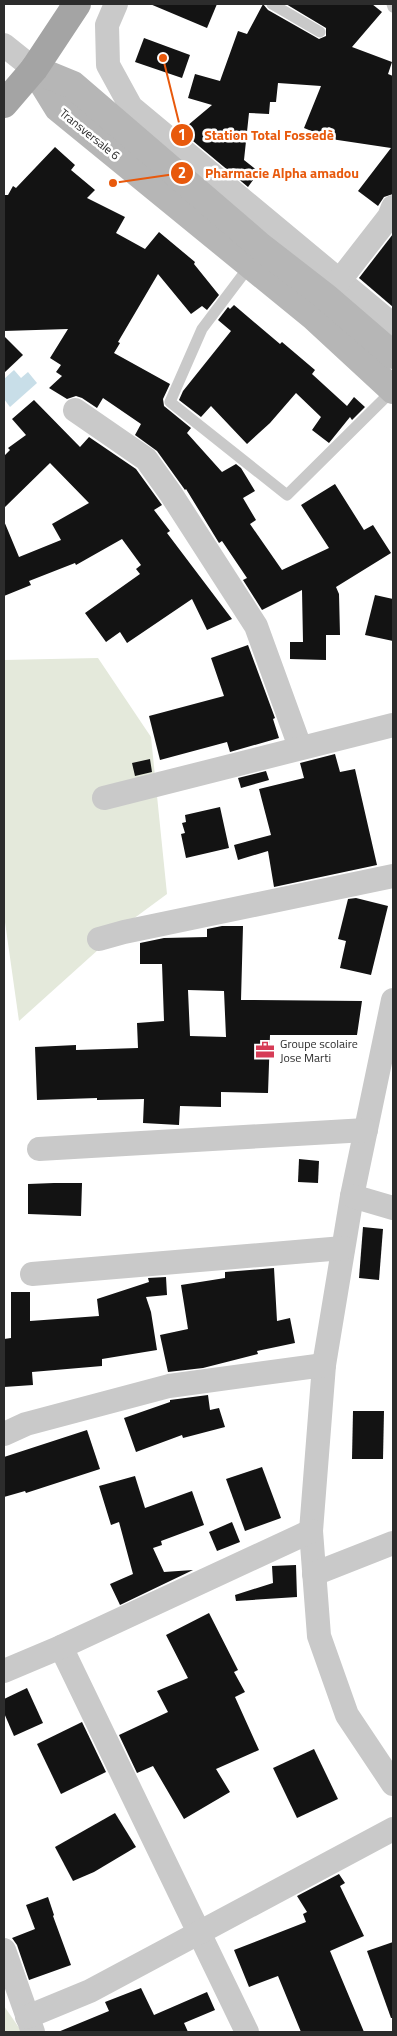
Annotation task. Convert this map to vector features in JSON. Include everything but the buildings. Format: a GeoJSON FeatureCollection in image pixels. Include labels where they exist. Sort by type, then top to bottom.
{"type":"FeatureCollection","features":[{"type":"Feature","properties":{"kind":"main road"},"geometry":{"type":"LineString","coordinates":[[4,104],[34,69],[77,4]]}},
{"type":"Feature","properties":{"kind":"main road","name":"Transversale 6"},"geometry":{"type":"LineString","coordinates":[[34,69],[58,108],[314,317],[393,390]]}},
{"type":"Feature","properties":{"kind":"main road","name":"Transversale 6"},"geometry":{"type":"LineString","coordinates":[[34,69],[73,85],[260,246],[333,290],[393,355]]}},
{"type":"Feature","properties":{"kind":"street"},"geometry":{"type":"LineString","coordinates":[[116,4],[107,25],[108,65],[131,107],[333,290],[393,325]]}},
{"type":"Feature","properties":{"kind":"street"},"geometry":{"type":"LineString","coordinates":[[4,45],[34,69]]}},
{"type":"Feature","properties":{"kind":"street"},"geometry":{"type":"LineString","coordinates":[[333,290],[389,217],[393,207]]}},
{"type":"Feature","properties":{"kind":"street"},"geometry":{"type":"LineString","coordinates":[[75,410],[146,459],[171,494],[256,626],[300,747]]}},
{"type":"Feature","properties":{"kind":"street"},"geometry":{"type":"LineString","coordinates":[[104,798],[393,724]]}},
{"type":"Feature","properties":{"kind":"street"},"geometry":{"type":"LineString","coordinates":[[100,939],[132,930],[393,876]]}},
{"type":"Feature","properties":{"kind":"street"},"geometry":{"type":"LineString","coordinates":[[393,1000],[352,1196],[324,1365],[311,1531],[319,1636],[347,1715],[393,1784]]}},
{"type":"Feature","properties":{"kind":"street"},"geometry":{"type":"LineString","coordinates":[[39,1149],[366,1130]]}},
{"type":"Feature","properties":{"kind":"street"},"geometry":{"type":"LineString","coordinates":[[352,1196],[393,1208]]}},
{"type":"Feature","properties":{"kind":"street"},"geometry":{"type":"LineString","coordinates":[[32,1274],[344,1248]]}},
{"type":"Feature","properties":{"kind":"street"},"geometry":{"type":"LineString","coordinates":[[4,1434],[26,1424],[169,1386],[324,1365]]}},
{"type":"Feature","properties":{"kind":"street"},"geometry":{"type":"LineString","coordinates":[[4,1671],[61,1647],[311,1531]]}},
{"type":"Feature","properties":{"kind":"street"},"geometry":{"type":"LineString","coordinates":[[314,1574],[393,1543]]}},
{"type":"Feature","properties":{"kind":"street"},"geometry":{"type":"LineString","coordinates":[[61,1647],[246,2032]]}},
{"type":"Feature","properties":{"kind":"street"},"geometry":{"type":"LineString","coordinates":[[4,1950],[30,2024],[393,1830]]}},
{"type":"Feature","properties":{"kind":"lane"},"geometry":{"type":"LineString","coordinates":[[272,4],[320,32]]}},
{"type":"Feature","properties":{"kind":"lane"},"geometry":{"type":"LineString","coordinates":[[251,264],[202,329],[170,402],[287,495],[393,390]]}},
{"type":"Feature","properties":{"kind":"shaded area"},"geometry":{"type":"Polygon","coordinates":[[[98,658],[151,737],[167,894],[129,922],[19,1021],[4,915],[4,660],[98,658]]]}},
{"type":"Feature","properties":{"kind":"shaded area"},"geometry":{"type":"Polygon","coordinates":[[[4,2006],[22,2032],[4,2032],[4,2006]]]}},
{"type":"Feature","properties":{"kind":"water"},"geometry":{"type":"Polygon","coordinates":[[[14,370],[21,378],[28,372],[37,383],[10,407],[4,399],[4,379],[14,370]]]}},
{"type":"Feature","properties":{"kind":"place","name":"Station Total Fossedè"},"geometry":{"type":"Point","coordinates":[163,58]}},
{"type":"Feature","properties":{"kind":"place","name":"Pharmacie Alpha amadou"},"geometry":{"type":"Point","coordinates":[113,183]}},
{"type":"Feature","properties":{"kind":"place","name":"Groupe scolaire Jose Marti"},"geometry":{"type":"Point","coordinates":[265,1050]}}]}
